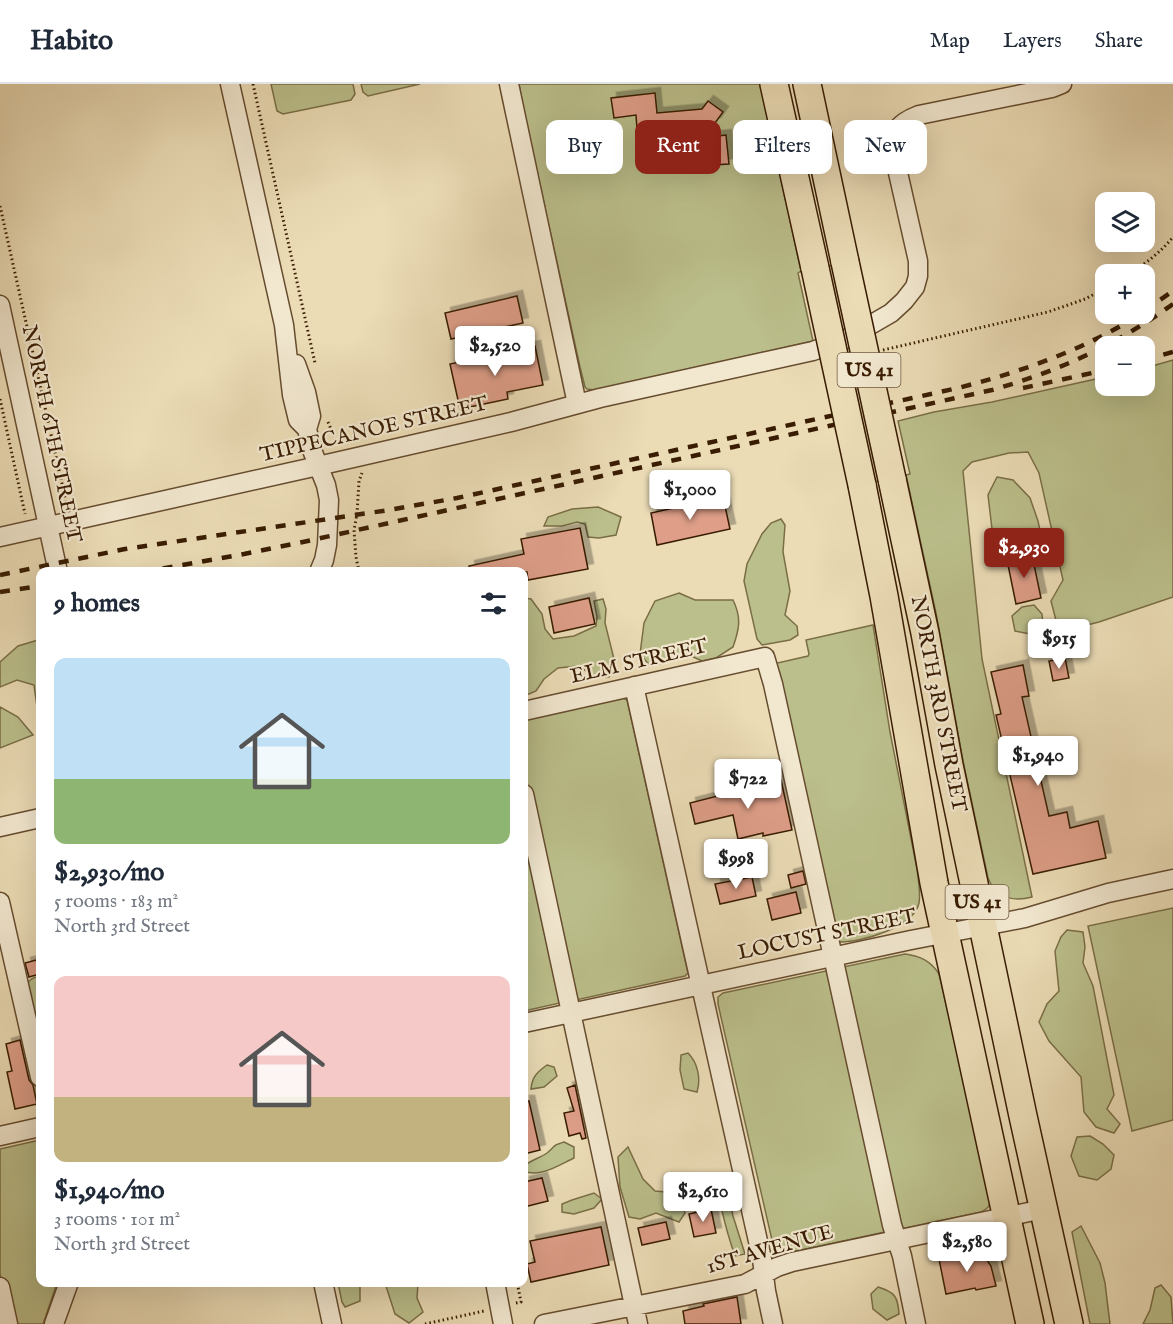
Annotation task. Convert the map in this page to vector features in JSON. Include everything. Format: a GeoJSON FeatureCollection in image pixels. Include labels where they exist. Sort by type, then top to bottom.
{"type":"FeatureCollection","features":[{"type":"Feature","properties":{"kind":"highway","name":"NORTH 3RD STREET"},"geometry":{"type":"LineString","coordinates":[[774,84],[862,485],[944,933],[1030,1324]]}},
{"type":"Feature","properties":{"kind":"highway","name":"NORTH 3RD STREET"},"geometry":{"type":"LineString","coordinates":[[807,84],[925,633],[982,926],[1069,1324]]}},
{"type":"Feature","properties":{"kind":"street"},"geometry":{"type":"LineString","coordinates":[[231,84],[284,325],[306,392],[311,416],[307,429],[312,450],[326,485],[329,501],[328,536],[321,567]]}},
{"type":"Feature","properties":{"kind":"street"},"geometry":{"type":"LineString","coordinates":[[509,84],[577,404]]}},
{"type":"Feature","properties":{"kind":"street","name":"TIPPECANOE STREET"},"geometry":{"type":"LineString","coordinates":[[0,537],[511,422],[577,404],[813,351],[848,338],[891,313],[915,287],[918,276],[918,261],[894,155],[896,131],[900,125],[919,115],[1062,84]]}},
{"type":"Feature","properties":{"kind":"street","name":"NORTH 6TH STREET"},"geometry":{"type":"LineString","coordinates":[[0,305],[3,335],[39,528],[56,567]]}},
{"type":"Feature","properties":{"kind":"street","name":"ELM STREET"},"geometry":{"type":"LineString","coordinates":[[528,710],[765,657],[773,684],[832,957]]}},
{"type":"Feature","properties":{"kind":"street"},"geometry":{"type":"LineString","coordinates":[[634,686],[762,1259],[773,1324]]}},
{"type":"Feature","properties":{"kind":"street"},"geometry":{"type":"LineString","coordinates":[[528,812],[638,1324]]}},
{"type":"Feature","properties":{"kind":"street"},"geometry":{"type":"LineString","coordinates":[[0,827],[36,819]]}},
{"type":"Feature","properties":{"kind":"street","name":"LOCUST STREET"},"geometry":{"type":"LineString","coordinates":[[528,1022],[944,933],[1025,918],[1108,893],[1173,879]]}},
{"type":"Feature","properties":{"kind":"street"},"geometry":{"type":"LineString","coordinates":[[0,902],[36,1060]]}},
{"type":"Feature","properties":{"kind":"street"},"geometry":{"type":"LineString","coordinates":[[832,957],[916,1324]]}},
{"type":"Feature","properties":{"kind":"street"},"geometry":{"type":"LineString","coordinates":[[0,1136],[36,1128]]}},
{"type":"Feature","properties":{"kind":"street","name":"1ST AVENUE"},"geometry":{"type":"LineString","coordinates":[[544,1324],[745,1284],[777,1267],[792,1262],[1043,1209]]}},
{"type":"Feature","properties":{"kind":"street"},"geometry":{"type":"LineString","coordinates":[[0,1287],[8,1324]]}},
{"type":"Feature","properties":{"kind":"street"},"geometry":{"type":"LineString","coordinates":[[54,1324],[67,1287]]}},
{"type":"Feature","properties":{"kind":"street"},"geometry":{"type":"LineString","coordinates":[[324,1287],[332,1324]]}},
{"type":"Feature","properties":{"kind":"street"},"geometry":{"type":"LineString","coordinates":[[496,1287],[502,1316]]}},
{"type":"Feature","properties":{"kind":"path"},"geometry":{"type":"LineString","coordinates":[[253,84],[317,372]]}},
{"type":"Feature","properties":{"kind":"path"},"geometry":{"type":"LineString","coordinates":[[0,206],[71,521]]}},
{"type":"Feature","properties":{"kind":"path"},"geometry":{"type":"LineString","coordinates":[[1142,264],[1161,250],[1173,237]]}},
{"type":"Feature","properties":{"kind":"path"},"geometry":{"type":"LineString","coordinates":[[0,399],[22,504],[39,528]]}},
{"type":"Feature","properties":{"kind":"path"},"geometry":{"type":"LineString","coordinates":[[326,414],[336,443],[347,459],[363,472],[359,481],[354,530],[358,567]]}},
{"type":"Feature","properties":{"kind":"path"},"geometry":{"type":"LineString","coordinates":[[425,1324],[502,1316],[521,1302],[518,1287]]}},
{"type":"Feature","properties":{"kind":"green space"},"geometry":{"type":"Polygon","coordinates":[[[271,84],[353,84],[355,94],[351,100],[283,114],[277,111],[271,84]]]}},
{"type":"Feature","properties":{"kind":"green space"},"geometry":{"type":"Polygon","coordinates":[[[361,84],[420,84],[368,96],[363,92],[361,84]]]}},
{"type":"Feature","properties":{"kind":"green space"},"geometry":{"type":"Polygon","coordinates":[[[519,84],[760,84],[768,120],[733,120],[733,174],[780,174],[801,271],[798,273],[813,341],[594,390],[587,389],[580,367],[519,84]]]}},
{"type":"Feature","properties":{"kind":"green space"},"geometry":{"type":"Polygon","coordinates":[[[1173,360],[1173,597],[1099,622],[1059,632],[1051,601],[1063,580],[1039,473],[1028,452],[1009,453],[972,462],[963,471],[982,659],[1032,897],[1018,899],[1006,897],[991,885],[988,878],[963,761],[936,613],[906,475],[910,474],[898,421],[1095,379],[1095,396],[1155,396],[1155,365],[1173,360]]]}},
{"type":"Feature","properties":{"kind":"green space"},"geometry":{"type":"Polygon","coordinates":[[[997,477],[1013,480],[1030,498],[1042,540],[1034,549],[1000,558],[996,555],[994,546],[988,495],[997,477]]]}},
{"type":"Feature","properties":{"kind":"green space"},"geometry":{"type":"Polygon","coordinates":[[[598,507],[621,517],[616,535],[588,537],[585,524],[577,522],[562,526],[544,526],[548,517],[572,509],[598,507]]]}},
{"type":"Feature","properties":{"kind":"green space"},"geometry":{"type":"Polygon","coordinates":[[[781,519],[785,525],[783,552],[790,591],[785,615],[797,626],[798,635],[790,640],[762,645],[757,639],[744,581],[747,564],[762,534],[771,523],[781,519]]]}},
{"type":"Feature","properties":{"kind":"green space"},"geometry":{"type":"Polygon","coordinates":[[[679,593],[695,600],[733,600],[739,624],[733,647],[716,658],[702,661],[691,656],[650,666],[640,654],[644,623],[655,601],[679,593]]]}},
{"type":"Feature","properties":{"kind":"green space"},"geometry":{"type":"Polygon","coordinates":[[[528,599],[531,599],[542,614],[545,629],[553,639],[574,636],[596,626],[594,601],[603,599],[606,609],[605,623],[615,663],[609,677],[595,676],[578,666],[558,668],[544,679],[536,691],[528,694],[528,599]]]}},
{"type":"Feature","properties":{"kind":"green space"},"geometry":{"type":"Polygon","coordinates":[[[1034,605],[1042,614],[1043,626],[1030,634],[1015,631],[1012,616],[1022,607],[1034,605]]]}},
{"type":"Feature","properties":{"kind":"green space"},"geometry":{"type":"Polygon","coordinates":[[[873,625],[890,732],[917,869],[920,899],[915,912],[898,926],[874,936],[836,942],[773,664],[808,656],[806,640],[873,625]]]}},
{"type":"Feature","properties":{"kind":"green space"},"geometry":{"type":"Polygon","coordinates":[[[36,641],[36,700],[34,685],[17,680],[0,687],[0,662],[18,646],[36,641]]]}},
{"type":"Feature","properties":{"kind":"green space"},"geometry":{"type":"Polygon","coordinates":[[[621,697],[627,700],[688,973],[685,976],[576,1000],[571,994],[528,792],[528,718],[621,697]]]}},
{"type":"Feature","properties":{"kind":"green space"},"geometry":{"type":"Polygon","coordinates":[[[0,707],[18,717],[33,735],[0,748],[0,707]]]}},
{"type":"Feature","properties":{"kind":"green space"},"geometry":{"type":"Polygon","coordinates":[[[528,838],[560,1003],[528,1010],[528,838]]]}},
{"type":"Feature","properties":{"kind":"green space"},"geometry":{"type":"Polygon","coordinates":[[[1173,908],[1173,1120],[1132,1131],[1088,926],[1173,908]]]}},
{"type":"Feature","properties":{"kind":"green space"},"geometry":{"type":"Polygon","coordinates":[[[1067,930],[1083,932],[1085,947],[1083,963],[1093,986],[1114,1095],[1107,1109],[1120,1124],[1114,1133],[1096,1127],[1084,1112],[1081,1077],[1049,1041],[1039,1022],[1047,1004],[1059,991],[1055,951],[1067,930]]]}},
{"type":"Feature","properties":{"kind":"green space"},"geometry":{"type":"Polygon","coordinates":[[[905,954],[925,960],[939,974],[991,1202],[981,1212],[901,1229],[843,967],[905,954]]]}},
{"type":"Feature","properties":{"kind":"green space"},"geometry":{"type":"Polygon","coordinates":[[[830,972],[885,1232],[778,1255],[774,1249],[718,997],[723,993],[830,972]]]}},
{"type":"Feature","properties":{"kind":"green space"},"geometry":{"type":"Polygon","coordinates":[[[36,977],[36,1017],[27,987],[36,977]]]}},
{"type":"Feature","properties":{"kind":"green space"},"geometry":{"type":"Polygon","coordinates":[[[688,1053],[698,1071],[697,1092],[684,1089],[680,1070],[681,1055],[688,1053]]]}},
{"type":"Feature","properties":{"kind":"green space"},"geometry":{"type":"Polygon","coordinates":[[[547,1065],[554,1067],[557,1076],[544,1087],[531,1089],[536,1075],[547,1065]]]}},
{"type":"Feature","properties":{"kind":"green space"},"geometry":{"type":"Polygon","coordinates":[[[1090,1136],[1114,1155],[1111,1169],[1097,1180],[1079,1176],[1071,1156],[1077,1137],[1090,1136]]]}},
{"type":"Feature","properties":{"kind":"green space"},"geometry":{"type":"Polygon","coordinates":[[[36,1141],[36,1287],[56,1287],[43,1324],[11,1324],[0,1274],[0,1149],[36,1141]]]}},
{"type":"Feature","properties":{"kind":"green space"},"geometry":{"type":"Polygon","coordinates":[[[564,1142],[574,1147],[574,1158],[543,1172],[528,1172],[528,1163],[547,1153],[555,1145],[564,1142]]]}},
{"type":"Feature","properties":{"kind":"green space"},"geometry":{"type":"Polygon","coordinates":[[[628,1147],[643,1179],[655,1191],[678,1193],[685,1213],[679,1222],[656,1213],[640,1219],[629,1217],[620,1187],[618,1157],[628,1147]]]}},
{"type":"Feature","properties":{"kind":"green space"},"geometry":{"type":"Polygon","coordinates":[[[722,1174],[745,1254],[735,1256],[729,1236],[718,1187],[717,1177],[722,1174]]]}},
{"type":"Feature","properties":{"kind":"green space"},"geometry":{"type":"Polygon","coordinates":[[[594,1193],[602,1199],[594,1208],[574,1214],[562,1212],[562,1204],[594,1193]]]}},
{"type":"Feature","properties":{"kind":"green space"},"geometry":{"type":"Polygon","coordinates":[[[1081,1226],[1100,1263],[1110,1324],[1090,1324],[1072,1232],[1081,1226]]]}},
{"type":"Feature","properties":{"kind":"green space"},"geometry":{"type":"Polygon","coordinates":[[[1161,1285],[1171,1297],[1173,1324],[1143,1324],[1150,1310],[1155,1288],[1161,1285]]]}},
{"type":"Feature","properties":{"kind":"green space"},"geometry":{"type":"Polygon","coordinates":[[[339,1287],[360,1287],[360,1301],[345,1307],[339,1287]]]}},
{"type":"Feature","properties":{"kind":"green space"},"geometry":{"type":"Polygon","coordinates":[[[386,1287],[418,1287],[417,1298],[423,1312],[409,1323],[395,1314],[386,1287]]]}},
{"type":"Feature","properties":{"kind":"green space"},"geometry":{"type":"Polygon","coordinates":[[[878,1287],[892,1293],[898,1303],[899,1314],[887,1320],[873,1309],[871,1294],[878,1287]]]}},
{"type":"Feature","properties":{"kind":"building"},"geometry":{"type":"Polygon","coordinates":[[[655,93],[657,113],[702,109],[708,101],[723,112],[717,120],[636,120],[636,115],[614,118],[611,98],[655,93]]]}},
{"type":"Feature","properties":{"kind":"building"},"geometry":{"type":"Polygon","coordinates":[[[726,135],[729,164],[721,164],[721,136],[726,135]]]}},
{"type":"Feature","properties":{"kind":"building"},"geometry":{"type":"Polygon","coordinates":[[[517,296],[523,323],[451,339],[445,313],[517,296]]]}},
{"type":"Feature","properties":{"kind":"building"},"geometry":{"type":"Polygon","coordinates":[[[535,346],[543,385],[507,392],[508,399],[460,409],[450,364],[535,346]]]}},
{"type":"Feature","properties":{"kind":"building"},"geometry":{"type":"Polygon","coordinates":[[[723,497],[730,529],[657,545],[651,513],[723,497]]]}},
{"type":"Feature","properties":{"kind":"building"},"geometry":{"type":"Polygon","coordinates":[[[580,528],[588,569],[528,580],[528,567],[469,567],[524,554],[521,539],[580,528]]]}},
{"type":"Feature","properties":{"kind":"building"},"geometry":{"type":"Polygon","coordinates":[[[1032,555],[1041,598],[1016,604],[1007,560],[1032,555]]]}},
{"type":"Feature","properties":{"kind":"building"},"geometry":{"type":"Polygon","coordinates":[[[589,598],[595,624],[554,633],[549,607],[589,598]]]}},
{"type":"Feature","properties":{"kind":"building"},"geometry":{"type":"Polygon","coordinates":[[[1065,658],[1069,678],[1053,681],[1049,661],[1065,658]]]}},
{"type":"Feature","properties":{"kind":"building"},"geometry":{"type":"Polygon","coordinates":[[[1023,665],[1029,696],[1022,697],[1049,816],[1067,812],[1070,828],[1098,821],[1106,858],[1033,874],[996,715],[1001,714],[991,672],[1023,665]]]}},
{"type":"Feature","properties":{"kind":"building"},"geometry":{"type":"Polygon","coordinates":[[[781,780],[792,830],[763,836],[763,833],[738,839],[733,815],[695,824],[690,803],[781,780]]]}},
{"type":"Feature","properties":{"kind":"building"},"geometry":{"type":"Polygon","coordinates":[[[803,871],[806,884],[791,888],[788,875],[803,871]]]}},
{"type":"Feature","properties":{"kind":"building"},"geometry":{"type":"Polygon","coordinates":[[[752,877],[756,896],[720,904],[715,884],[752,877]]]}},
{"type":"Feature","properties":{"kind":"building"},"geometry":{"type":"Polygon","coordinates":[[[796,892],[801,913],[772,920],[767,899],[796,892]]]}},
{"type":"Feature","properties":{"kind":"building"},"geometry":{"type":"Polygon","coordinates":[[[36,960],[36,975],[29,977],[25,963],[36,960]]]}},
{"type":"Feature","properties":{"kind":"building"},"geometry":{"type":"Polygon","coordinates":[[[20,1040],[36,1104],[15,1109],[7,1072],[12,1071],[6,1044],[20,1040]]]}},
{"type":"Feature","properties":{"kind":"building"},"geometry":{"type":"Polygon","coordinates":[[[575,1085],[586,1138],[582,1139],[580,1133],[569,1136],[564,1113],[574,1111],[567,1088],[575,1085]]]}},
{"type":"Feature","properties":{"kind":"building"},"geometry":{"type":"Polygon","coordinates":[[[528,1101],[529,1101],[540,1150],[528,1153],[528,1101]]]}},
{"type":"Feature","properties":{"kind":"building"},"geometry":{"type":"Polygon","coordinates":[[[542,1178],[548,1201],[528,1206],[528,1181],[542,1178]]]}},
{"type":"Feature","properties":{"kind":"building"},"geometry":{"type":"Polygon","coordinates":[[[711,1209],[716,1233],[694,1237],[689,1214],[711,1209]]]}},
{"type":"Feature","properties":{"kind":"building"},"geometry":{"type":"Polygon","coordinates":[[[666,1222],[670,1239],[642,1245],[638,1228],[666,1222]]]}},
{"type":"Feature","properties":{"kind":"building"},"geometry":{"type":"Polygon","coordinates":[[[601,1227],[609,1265],[531,1282],[528,1264],[535,1262],[530,1241],[601,1227]]]}},
{"type":"Feature","properties":{"kind":"building"},"geometry":{"type":"Polygon","coordinates":[[[982,1253],[991,1266],[996,1286],[946,1294],[939,1259],[982,1253]]]}},
{"type":"Feature","properties":{"kind":"building"},"geometry":{"type":"Polygon","coordinates":[[[737,1297],[741,1324],[685,1324],[683,1311],[737,1297]]]}},
{"type":"Feature","properties":{"kind":"railway"},"geometry":{"type":"LineString","coordinates":[[1155,303],[1173,291]]}},
{"type":"Feature","properties":{"kind":"railway"},"geometry":{"type":"LineString","coordinates":[[171,567],[303,542],[992,390],[1017,383],[1086,355],[1130,332],[1173,304]]}},
{"type":"Feature","properties":{"kind":"railway"},"geometry":{"type":"LineString","coordinates":[[38,567],[125,549],[457,498],[958,388],[1052,358],[1124,324]]}},
{"type":"Feature","properties":{"kind":"railway"},"geometry":{"type":"LineString","coordinates":[[1155,357],[1173,352]]}},
{"type":"Feature","properties":{"kind":"railway"},"geometry":{"type":"LineString","coordinates":[[1023,388],[1095,372]]}},
{"type":"Feature","properties":{"kind":"railway"},"geometry":{"type":"LineString","coordinates":[[0,575],[36,568]]}},
{"type":"Feature","properties":{"kind":"railway"},"geometry":{"type":"LineString","coordinates":[[0,592],[36,587]]}}]}
